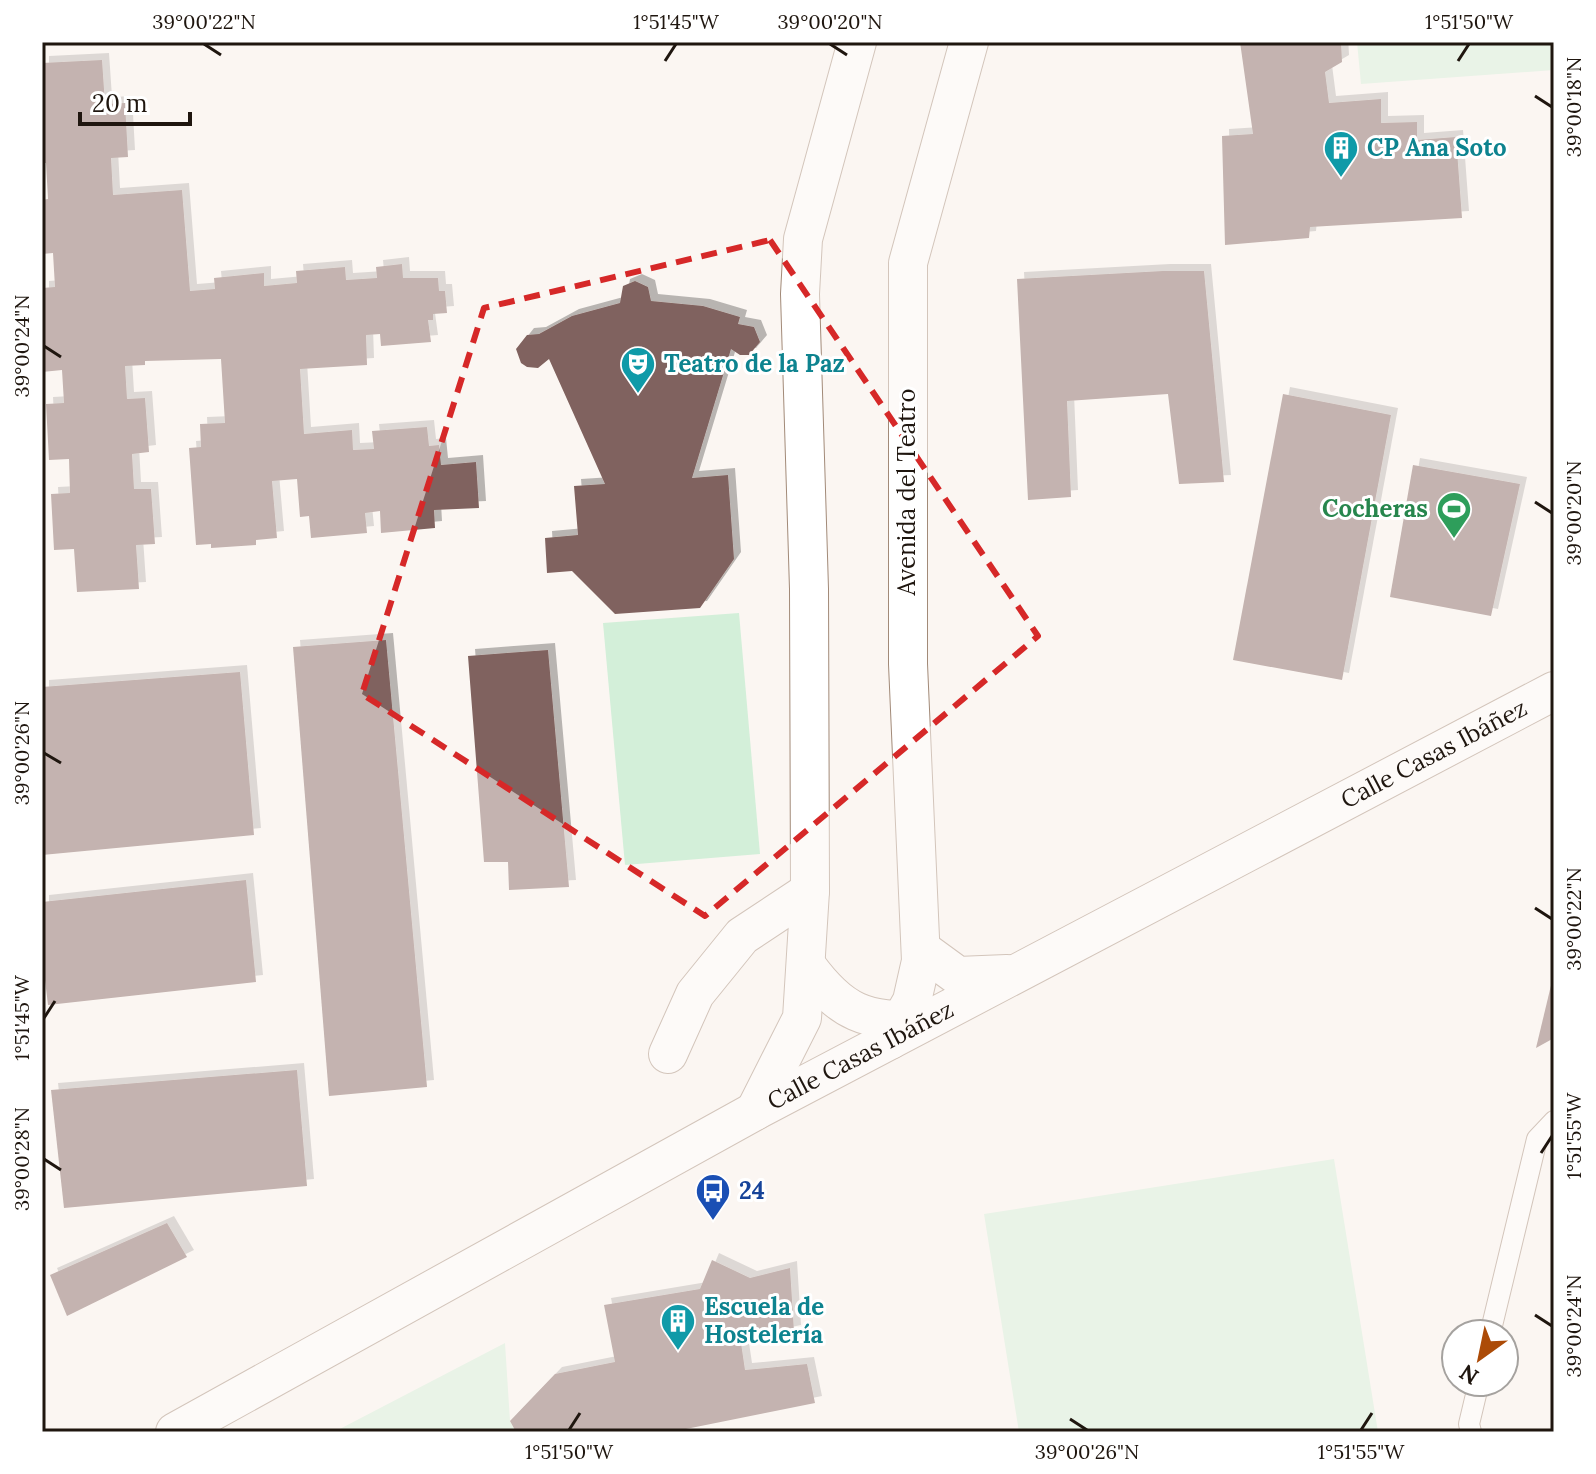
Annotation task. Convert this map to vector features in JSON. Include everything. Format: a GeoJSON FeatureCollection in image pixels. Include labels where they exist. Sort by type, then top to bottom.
{"type":"FeatureCollection","features":[{"type":"Feature","properties":{"kind":"street"},"geometry":{"type":"LineString","coordinates":[[755,1111],[802,1018],[807,966],[810,891],[809,589],[800,294],[803,239],[857,42]]}},
{"type":"Feature","properties":{"kind":"street","name":"Avenida del Teatro"},"geometry":{"type":"LineString","coordinates":[[906,1027],[921,949],[908,664],[908,263],[969,42]]}},
{"type":"Feature","properties":{"kind":"street","name":"Calle Casas Ibáñez"},"geometry":{"type":"LineString","coordinates":[[175,1432],[906,1027],[1018,973],[1554,691]]}},
{"type":"Feature","properties":{"kind":"street"},"geometry":{"type":"LineString","coordinates":[[668,1054],[695,994],[742,936],[810,891]]}},
{"type":"Feature","properties":{"kind":"street"},"geometry":{"type":"LineString","coordinates":[[921,949],[958,976],[980,978],[1018,973]]}},
{"type":"Feature","properties":{"kind":"street"},"geometry":{"type":"LineString","coordinates":[[807,966],[829,996],[851,1010],[906,1027]]}},
{"type":"Feature","properties":{"kind":"lane"},"geometry":{"type":"LineString","coordinates":[[1494,1318],[1537,1139],[1554,1121]]}},
{"type":"Feature","properties":{"kind":"lane"},"geometry":{"type":"LineString","coordinates":[[1471,1432],[1469,1424],[1475,1398]]}},
{"type":"Feature","properties":{"kind":"highlighted area"},"geometry":{"type":"Polygon","coordinates":[[[770,240],[1038,636],[705,916],[362,694],[484,308],[770,240]]]}},
{"type":"Feature","properties":{"kind":"green space"},"geometry":{"type":"Polygon","coordinates":[[[1357,42],[1554,42],[1554,70],[1361,84],[1357,42]]]}},
{"type":"Feature","properties":{"kind":"green space"},"geometry":{"type":"Polygon","coordinates":[[[739,613],[760,854],[625,865],[603,623],[739,613]]]}},
{"type":"Feature","properties":{"kind":"green space"},"geometry":{"type":"Polygon","coordinates":[[[1334,1159],[1378,1432],[1019,1432],[984,1214],[1334,1159]]]}},
{"type":"Feature","properties":{"kind":"green space"},"geometry":{"type":"Polygon","coordinates":[[[505,1343],[510,1421],[516,1432],[334,1432],[505,1343]]]}},
{"type":"Feature","properties":{"kind":"building","name":"CP Ana Soto"},"geometry":{"type":"Polygon","coordinates":[[[1240,42],[1341,42],[1342,62],[1325,72],[1329,103],[1381,99],[1381,123],[1417,122],[1417,140],[1456,137],[1462,218],[1310,227],[1309,238],[1225,245],[1222,136],[1253,134],[1240,42]]]}},
{"type":"Feature","properties":{"kind":"building"},"geometry":{"type":"Polygon","coordinates":[[[102,60],[105,104],[125,103],[128,157],[111,158],[113,195],[182,190],[190,291],[215,289],[214,278],[264,273],[264,286],[297,283],[296,271],[345,267],[346,280],[377,278],[376,267],[402,264],[403,278],[438,278],[439,291],[445,291],[447,313],[433,314],[433,320],[428,320],[431,342],[381,346],[380,334],[366,335],[367,365],[300,369],[304,434],[352,430],[353,450],[374,449],[372,431],[427,427],[429,446],[439,445],[441,465],[476,462],[479,508],[434,510],[435,528],[381,533],[380,511],[365,513],[367,533],[311,538],[309,516],[300,517],[297,479],[272,481],[277,538],[256,540],[256,545],[211,548],[211,544],[196,545],[189,448],[201,447],[200,424],[225,423],[221,359],[145,361],[145,365],[125,366],[127,399],[145,398],[149,452],[132,454],[134,489],[151,489],[155,544],[136,545],[139,589],[77,592],[74,549],[54,550],[51,494],[70,493],[69,459],[49,460],[46,404],[64,403],[62,370],[42,372],[42,288],[55,287],[53,253],[42,254],[42,200],[48,199],[46,163],[42,163],[42,63],[102,60]]]}},
{"type":"Feature","properties":{"kind":"building"},"geometry":{"type":"Polygon","coordinates":[[[1204,271],[1224,482],[1179,484],[1168,394],[1067,401],[1071,497],[1028,500],[1017,279],[1204,271]]]}},
{"type":"Feature","properties":{"kind":"building","name":"Teatro de la Paz"},"geometry":{"type":"Polygon","coordinates":[[[635,281],[648,287],[651,301],[703,306],[740,317],[738,324],[754,327],[760,342],[749,355],[740,355],[731,349],[692,478],[728,475],[734,559],[700,608],[615,614],[572,571],[547,573],[545,538],[578,535],[574,486],[605,484],[549,359],[538,368],[527,367],[521,363],[516,349],[527,335],[539,334],[572,316],[620,303],[623,286],[635,281]]]}},
{"type":"Feature","properties":{"kind":"building"},"geometry":{"type":"Polygon","coordinates":[[[1283,394],[1391,415],[1342,680],[1233,660],[1283,394]]]}},
{"type":"Feature","properties":{"kind":"building","name":"Cocheras"},"geometry":{"type":"Polygon","coordinates":[[[1413,465],[1520,484],[1491,616],[1390,597],[1413,465]]]}},
{"type":"Feature","properties":{"kind":"building"},"geometry":{"type":"Polygon","coordinates":[[[386,640],[427,1087],[329,1096],[293,647],[386,640]]]}},
{"type":"Feature","properties":{"kind":"building"},"geometry":{"type":"Polygon","coordinates":[[[548,650],[569,887],[509,890],[508,862],[484,862],[468,656],[548,650]]]}},
{"type":"Feature","properties":{"kind":"building"},"geometry":{"type":"Polygon","coordinates":[[[240,672],[254,835],[42,855],[42,687],[240,672]]]}},
{"type":"Feature","properties":{"kind":"building"},"geometry":{"type":"Polygon","coordinates":[[[246,880],[256,982],[48,1005],[42,955],[42,902],[246,880]]]}},
{"type":"Feature","properties":{"kind":"building"},"geometry":{"type":"Polygon","coordinates":[[[1553,977],[1554,1038],[1536,1048],[1553,977]]]}},
{"type":"Feature","properties":{"kind":"building"},"geometry":{"type":"Polygon","coordinates":[[[297,1070],[307,1186],[64,1208],[51,1090],[297,1070]]]}},
{"type":"Feature","properties":{"kind":"building"},"geometry":{"type":"Polygon","coordinates":[[[167,1223],[187,1257],[67,1316],[50,1275],[167,1223]]]}},
{"type":"Feature","properties":{"kind":"building","name":"Escuela de Hostelería"},"geometry":{"type":"Polygon","coordinates":[[[712,1260],[750,1278],[790,1268],[794,1332],[741,1343],[745,1370],[807,1364],[815,1403],[671,1432],[580,1432],[578,1429],[516,1432],[510,1421],[555,1374],[615,1362],[604,1305],[700,1289],[712,1260]]]}},
{"type":"Feature","properties":{"kind":"place","name":"CP Ana Soto"},"geometry":{"type":"Point","coordinates":[1341,179]}},
{"type":"Feature","properties":{"kind":"place","name":"Teatro de la Paz"},"geometry":{"type":"Point","coordinates":[638,395]}},
{"type":"Feature","properties":{"kind":"place","name":"Cocheras"},"geometry":{"type":"Point","coordinates":[1454,540]}},
{"type":"Feature","properties":{"kind":"place","name":"24"},"geometry":{"type":"Point","coordinates":[713,1222]}},
{"type":"Feature","properties":{"kind":"place","name":"Escuela de Hostelería"},"geometry":{"type":"Point","coordinates":[678,1352]}}]}
